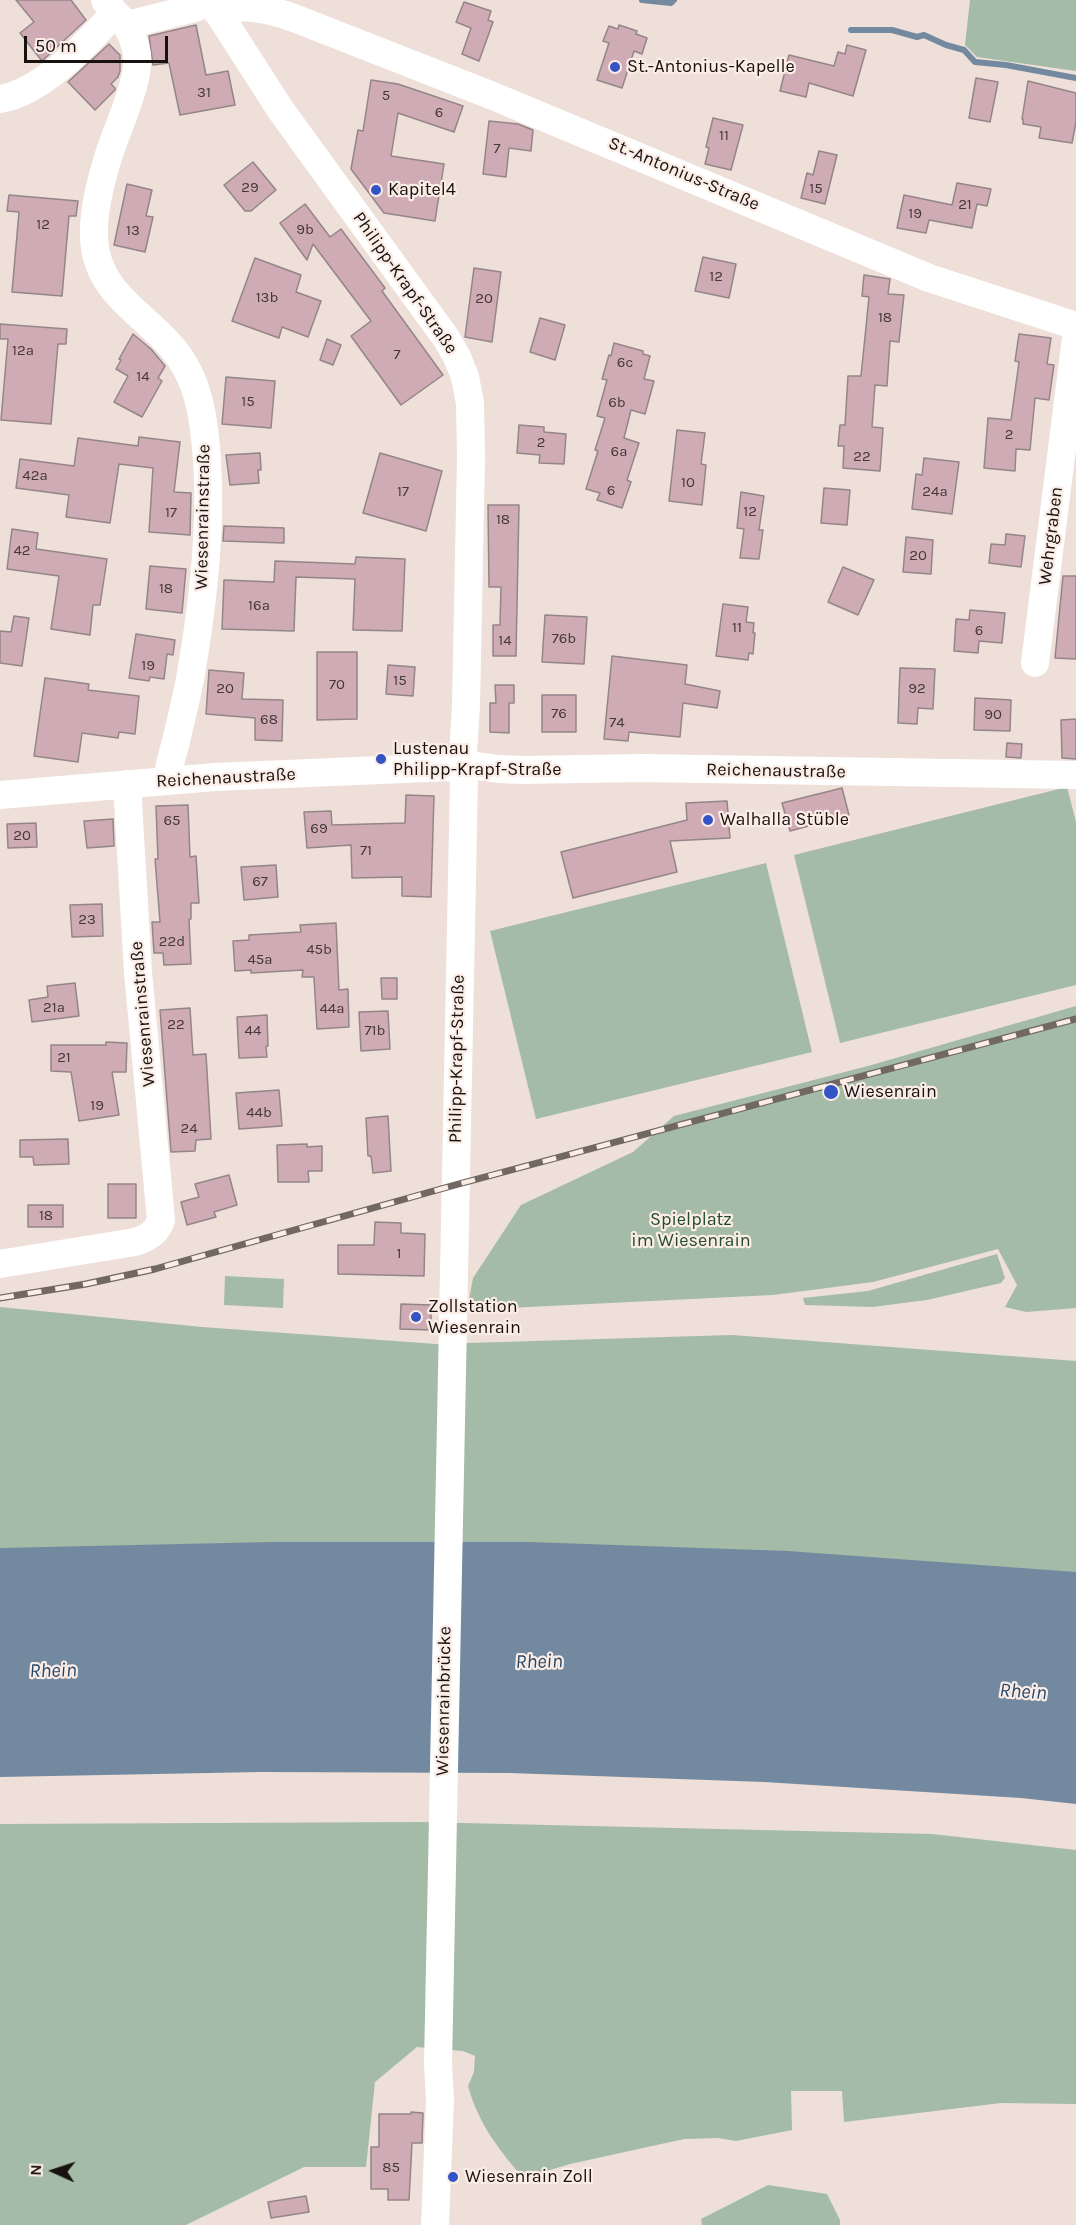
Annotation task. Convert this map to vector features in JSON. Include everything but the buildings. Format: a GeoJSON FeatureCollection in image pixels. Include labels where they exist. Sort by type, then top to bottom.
{"type":"FeatureCollection","features":[{"type":"Feature","properties":{"kind":"street","name":"St.-Antonius-Straße"},"geometry":{"type":"LineString","coordinates":[[115,13],[207,6],[275,11],[303,9],[504,100],[929,278],[1076,326]]}},
{"type":"Feature","properties":{"kind":"street","name":"Philipp-Krapf-Straße"},"geometry":{"type":"LineString","coordinates":[[207,6],[446,338],[465,377],[470,404],[471,457],[452,1339]]}},
{"type":"Feature","properties":{"kind":"street"},"geometry":{"type":"LineString","coordinates":[[0,99],[24,93],[44,81],[115,13]]}},
{"type":"Feature","properties":{"kind":"street","name":"Wiesenrainstraße"},"geometry":{"type":"LineString","coordinates":[[115,13],[136,49],[139,63],[136,78],[106,162],[94,236],[97,260],[108,282],[121,299],[174,349],[190,375],[198,396],[206,455],[206,549],[202,593],[195,652],[169,763],[168,780]]}},
{"type":"Feature","properties":{"kind":"street","name":"Wehrgraben"},"geometry":{"type":"LineString","coordinates":[[1035,663],[1076,339]]}},
{"type":"Feature","properties":{"kind":"street","name":"Reichenaustraße"},"geometry":{"type":"LineString","coordinates":[[0,795],[168,780],[464,766],[498,770],[642,768],[1076,776]]}},
{"type":"Feature","properties":{"kind":"street","name":"Wiesenrainstraße"},"geometry":{"type":"LineString","coordinates":[[0,1264],[135,1242],[146,1238],[159,1226],[161,1220],[138,972],[127,784]]}},
{"type":"Feature","properties":{"kind":"street","name":"Wiesenrainbrücke"},"geometry":{"type":"LineString","coordinates":[[435,2225],[440,2109],[438,2064],[452,1339]]}},
{"type":"Feature","properties":{"kind":"green space"},"geometry":{"type":"Polygon","coordinates":[[[970,0],[1076,0],[1076,71],[977,57],[965,45],[970,0]]]}},
{"type":"Feature","properties":{"kind":"green space"},"geometry":{"type":"Polygon","coordinates":[[[1067,787],[1076,822],[1076,985],[840,1043],[794,855],[1067,787]]]}},
{"type":"Feature","properties":{"kind":"green space"},"geometry":{"type":"Polygon","coordinates":[[[766,863],[812,1052],[536,1119],[490,931],[766,863]]]}},
{"type":"Feature","properties":{"kind":"green space","name":"Spielplatz im Wiesenrain"},"geometry":{"type":"Polygon","coordinates":[[[1076,1006],[1076,1308],[1026,1312],[1005,1307],[1017,1285],[998,1249],[873,1282],[773,1295],[467,1310],[473,1278],[521,1205],[633,1152],[674,1116],[868,1066],[1076,1006]]]}},
{"type":"Feature","properties":{"kind":"green space"},"geometry":{"type":"Polygon","coordinates":[[[997,1254],[1005,1278],[1001,1283],[927,1300],[872,1307],[805,1305],[803,1298],[868,1291],[997,1254]]]}},
{"type":"Feature","properties":{"kind":"green space"},"geometry":{"type":"Polygon","coordinates":[[[225,1276],[284,1279],[283,1308],[224,1305],[225,1276]]]}},
{"type":"Feature","properties":{"kind":"green space"},"geometry":{"type":"Polygon","coordinates":[[[0,1307],[202,1327],[436,1344],[732,1335],[1076,1361],[1076,1574],[0,1549],[0,1307]]]}},
{"type":"Feature","properties":{"kind":"green space"},"geometry":{"type":"Polygon","coordinates":[[[420,1822],[932,1834],[1076,1850],[1076,2104],[1001,2103],[844,2122],[842,2091],[791,2091],[792,2130],[736,2141],[718,2138],[684,2139],[570,2164],[523,2178],[490,2135],[472,2100],[468,2086],[474,2072],[475,2056],[463,2051],[417,2047],[375,2082],[366,2167],[304,2167],[186,2225],[0,2225],[0,1824],[420,1822]]]}},
{"type":"Feature","properties":{"kind":"green space"},"geometry":{"type":"Polygon","coordinates":[[[768,2185],[827,2194],[840,2220],[840,2225],[702,2225],[701,2219],[768,2185]]]}},
{"type":"Feature","properties":{"kind":"water","name":"Rhein"},"geometry":{"type":"Polygon","coordinates":[[[271,1542],[529,1542],[788,1551],[1076,1572],[1076,1804],[1021,1798],[764,1782],[510,1773],[260,1772],[0,1777],[0,1548],[271,1542]]]}},
{"type":"Feature","properties":{"kind":"waterway"},"geometry":{"type":"LineString","coordinates":[[642,0],[671,3],[674,0]]}},
{"type":"Feature","properties":{"kind":"waterway","name":"Wehrgraben"},"geometry":{"type":"LineString","coordinates":[[851,30],[892,30],[917,37],[924,35],[964,50],[975,62],[1006,65],[1076,78]]}},
{"type":"Feature","properties":{"kind":"railway"},"geometry":{"type":"LineString","coordinates":[[0,1298],[86,1284],[155,1269],[455,1185],[1076,1019]]}},
{"type":"Feature","properties":{"kind":"place","name":"St.-Antonius-Kapelle"},"geometry":{"type":"Point","coordinates":[615,67]}},
{"type":"Feature","properties":{"kind":"place","name":"Kapitel4"},"geometry":{"type":"Point","coordinates":[376,190]}},
{"type":"Feature","properties":{"kind":"place","name":"Lustenau Philipp-Krapf-Straße"},"geometry":{"type":"Point","coordinates":[381,759]}},
{"type":"Feature","properties":{"kind":"place","name":"Walhalla Stüble"},"geometry":{"type":"Point","coordinates":[708,820]}},
{"type":"Feature","properties":{"kind":"place","name":"Wiesenrain"},"geometry":{"type":"Point","coordinates":[831,1092]}},
{"type":"Feature","properties":{"kind":"place","name":"Zollstation Wiesenrain"},"geometry":{"type":"Point","coordinates":[416,1317]}},
{"type":"Feature","properties":{"kind":"place","name":"Wiesenrain Zoll"},"geometry":{"type":"Point","coordinates":[453,2177]}}]}
